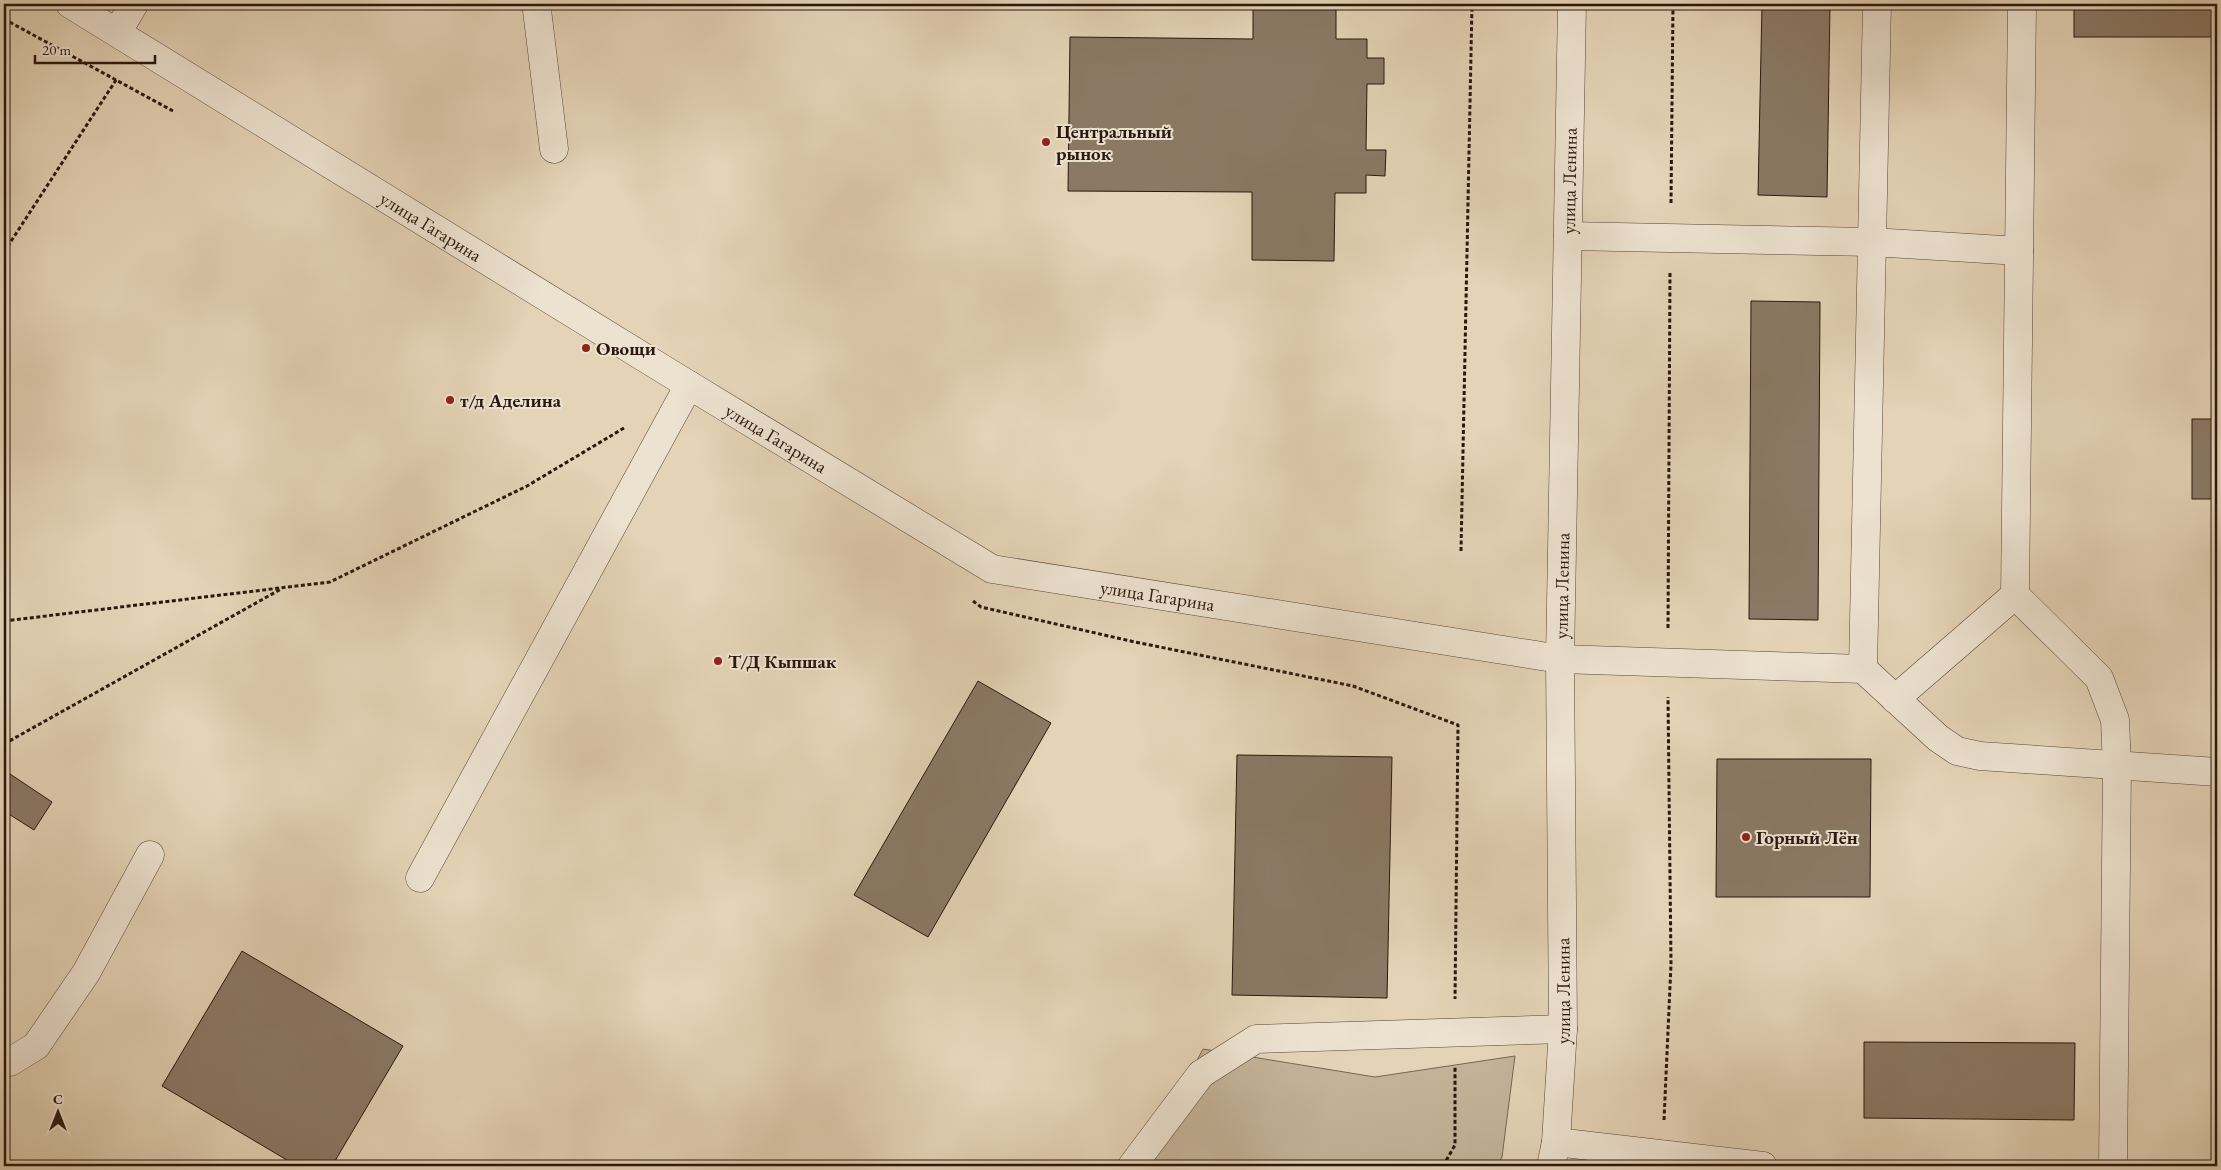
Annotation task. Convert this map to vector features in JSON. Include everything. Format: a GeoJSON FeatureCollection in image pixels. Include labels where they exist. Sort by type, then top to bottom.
{"type":"FeatureCollection","features":[{"type":"Feature","properties":{"kind":"street","name":"улица Гагарина"},"geometry":{"type":"LineString","coordinates":[[70,4],[118,31],[688,385],[992,569],[1560,659],[1863,669]]}},
{"type":"Feature","properties":{"kind":"street"},"geometry":{"type":"LineString","coordinates":[[118,31],[134,4]]}},
{"type":"Feature","properties":{"kind":"street"},"geometry":{"type":"LineString","coordinates":[[538,4],[537,10],[554,149]]}},
{"type":"Feature","properties":{"kind":"street","name":"улица Ленина"},"geometry":{"type":"LineString","coordinates":[[1553,1154],[1563,1029],[1560,659],[1572,4]]}},
{"type":"Feature","properties":{"kind":"street"},"geometry":{"type":"LineString","coordinates":[[1877,4],[1863,669],[1938,738],[1957,751],[1980,756],[2217,772]]}},
{"type":"Feature","properties":{"kind":"street"},"geometry":{"type":"LineString","coordinates":[[2022,4],[2015,595],[2099,678],[2115,720],[2117,765],[2113,1166]]}},
{"type":"Feature","properties":{"kind":"street"},"geometry":{"type":"LineString","coordinates":[[1568,236],[1872,242],[2019,251]]}},
{"type":"Feature","properties":{"kind":"street"},"geometry":{"type":"LineString","coordinates":[[420,878],[688,385]]}},
{"type":"Feature","properties":{"kind":"street"},"geometry":{"type":"LineString","coordinates":[[1895,698],[2015,595]]}},
{"type":"Feature","properties":{"kind":"street"},"geometry":{"type":"LineString","coordinates":[[4,1061],[10,1062],[36,1046],[86,973],[150,855]]}},
{"type":"Feature","properties":{"kind":"street"},"geometry":{"type":"LineString","coordinates":[[1132,1166],[1202,1074],[1256,1040],[1563,1029]]}},
{"type":"Feature","properties":{"kind":"street"},"geometry":{"type":"LineString","coordinates":[[1553,1154],[1662,1155],[1763,1166]]}},
{"type":"Feature","properties":{"kind":"path"},"geometry":{"type":"LineString","coordinates":[[1461,551],[1472,4]]}},
{"type":"Feature","properties":{"kind":"path"},"geometry":{"type":"LineString","coordinates":[[1662,1155],[1671,964],[1668,662],[1673,4]]}},
{"type":"Feature","properties":{"kind":"path"},"geometry":{"type":"LineString","coordinates":[[4,252],[116,80]]}},
{"type":"Feature","properties":{"kind":"path"},"geometry":{"type":"LineString","coordinates":[[4,621],[330,582],[527,486],[629,425]]}},
{"type":"Feature","properties":{"kind":"path"},"geometry":{"type":"LineString","coordinates":[[4,744],[284,587]]}},
{"type":"Feature","properties":{"kind":"path"},"geometry":{"type":"LineString","coordinates":[[1443,1166],[1455,1145],[1458,725]]}},
{"type":"Feature","properties":{"kind":"shaded area"},"geometry":{"type":"Polygon","coordinates":[[[1203,1049],[1375,1077],[1515,1056],[1502,1157],[1497,1166],[1141,1166],[1203,1049]]]}},
{"type":"Feature","properties":{"kind":"building"},"geometry":{"type":"Polygon","coordinates":[[[1253,4],[1336,4],[1336,39],[1367,39],[1367,58],[1384,58],[1384,84],[1367,84],[1366,150],[1386,150],[1385,176],[1366,175],[1366,193],[1335,193],[1334,261],[1252,260],[1252,192],[1068,191],[1070,37],[1253,39],[1253,4]]]}},
{"type":"Feature","properties":{"kind":"building"},"geometry":{"type":"Polygon","coordinates":[[[1762,4],[1830,4],[1827,197],[1758,195],[1762,4]]]}},
{"type":"Feature","properties":{"kind":"building"},"geometry":{"type":"Polygon","coordinates":[[[2074,4],[2217,4],[2217,37],[2074,37],[2074,4]]]}},
{"type":"Feature","properties":{"kind":"building"},"geometry":{"type":"Polygon","coordinates":[[[1751,301],[1820,302],[1818,620],[1749,619],[1751,301]]]}},
{"type":"Feature","properties":{"kind":"building"},"geometry":{"type":"Polygon","coordinates":[[[2192,419],[2217,419],[2217,499],[2192,499],[2192,419]]]}},
{"type":"Feature","properties":{"kind":"building"},"geometry":{"type":"Polygon","coordinates":[[[978,681],[1051,723],[928,937],[854,895],[978,681]]]}},
{"type":"Feature","properties":{"kind":"building"},"geometry":{"type":"Polygon","coordinates":[[[1237,755],[1392,757],[1387,998],[1232,995],[1237,755]]]}},
{"type":"Feature","properties":{"kind":"building"},"geometry":{"type":"Polygon","coordinates":[[[1717,759],[1871,759],[1870,897],[1716,897],[1717,759]]]}},
{"type":"Feature","properties":{"kind":"building"},"geometry":{"type":"Polygon","coordinates":[[[4,770],[52,802],[34,830],[4,811],[4,770]]]}},
{"type":"Feature","properties":{"kind":"building"},"geometry":{"type":"Polygon","coordinates":[[[242,951],[403,1046],[332,1166],[297,1166],[162,1086],[242,951]]]}},
{"type":"Feature","properties":{"kind":"building"},"geometry":{"type":"Polygon","coordinates":[[[1864,1042],[2075,1043],[2074,1120],[1864,1118],[1864,1042]]]}},
{"type":"Feature","properties":{"kind":"place","name":"Центральный рынок"},"geometry":{"type":"Point","coordinates":[1046,142]}},
{"type":"Feature","properties":{"kind":"place","name":"Овощи"},"geometry":{"type":"Point","coordinates":[586,348]}},
{"type":"Feature","properties":{"kind":"place","name":"т/д Аделина"},"geometry":{"type":"Point","coordinates":[450,400]}},
{"type":"Feature","properties":{"kind":"place","name":"Т/Д Кыпшак"},"geometry":{"type":"Point","coordinates":[718,661]}},
{"type":"Feature","properties":{"kind":"place","name":"Горный Лён"},"geometry":{"type":"Point","coordinates":[1746,837]}}]}
